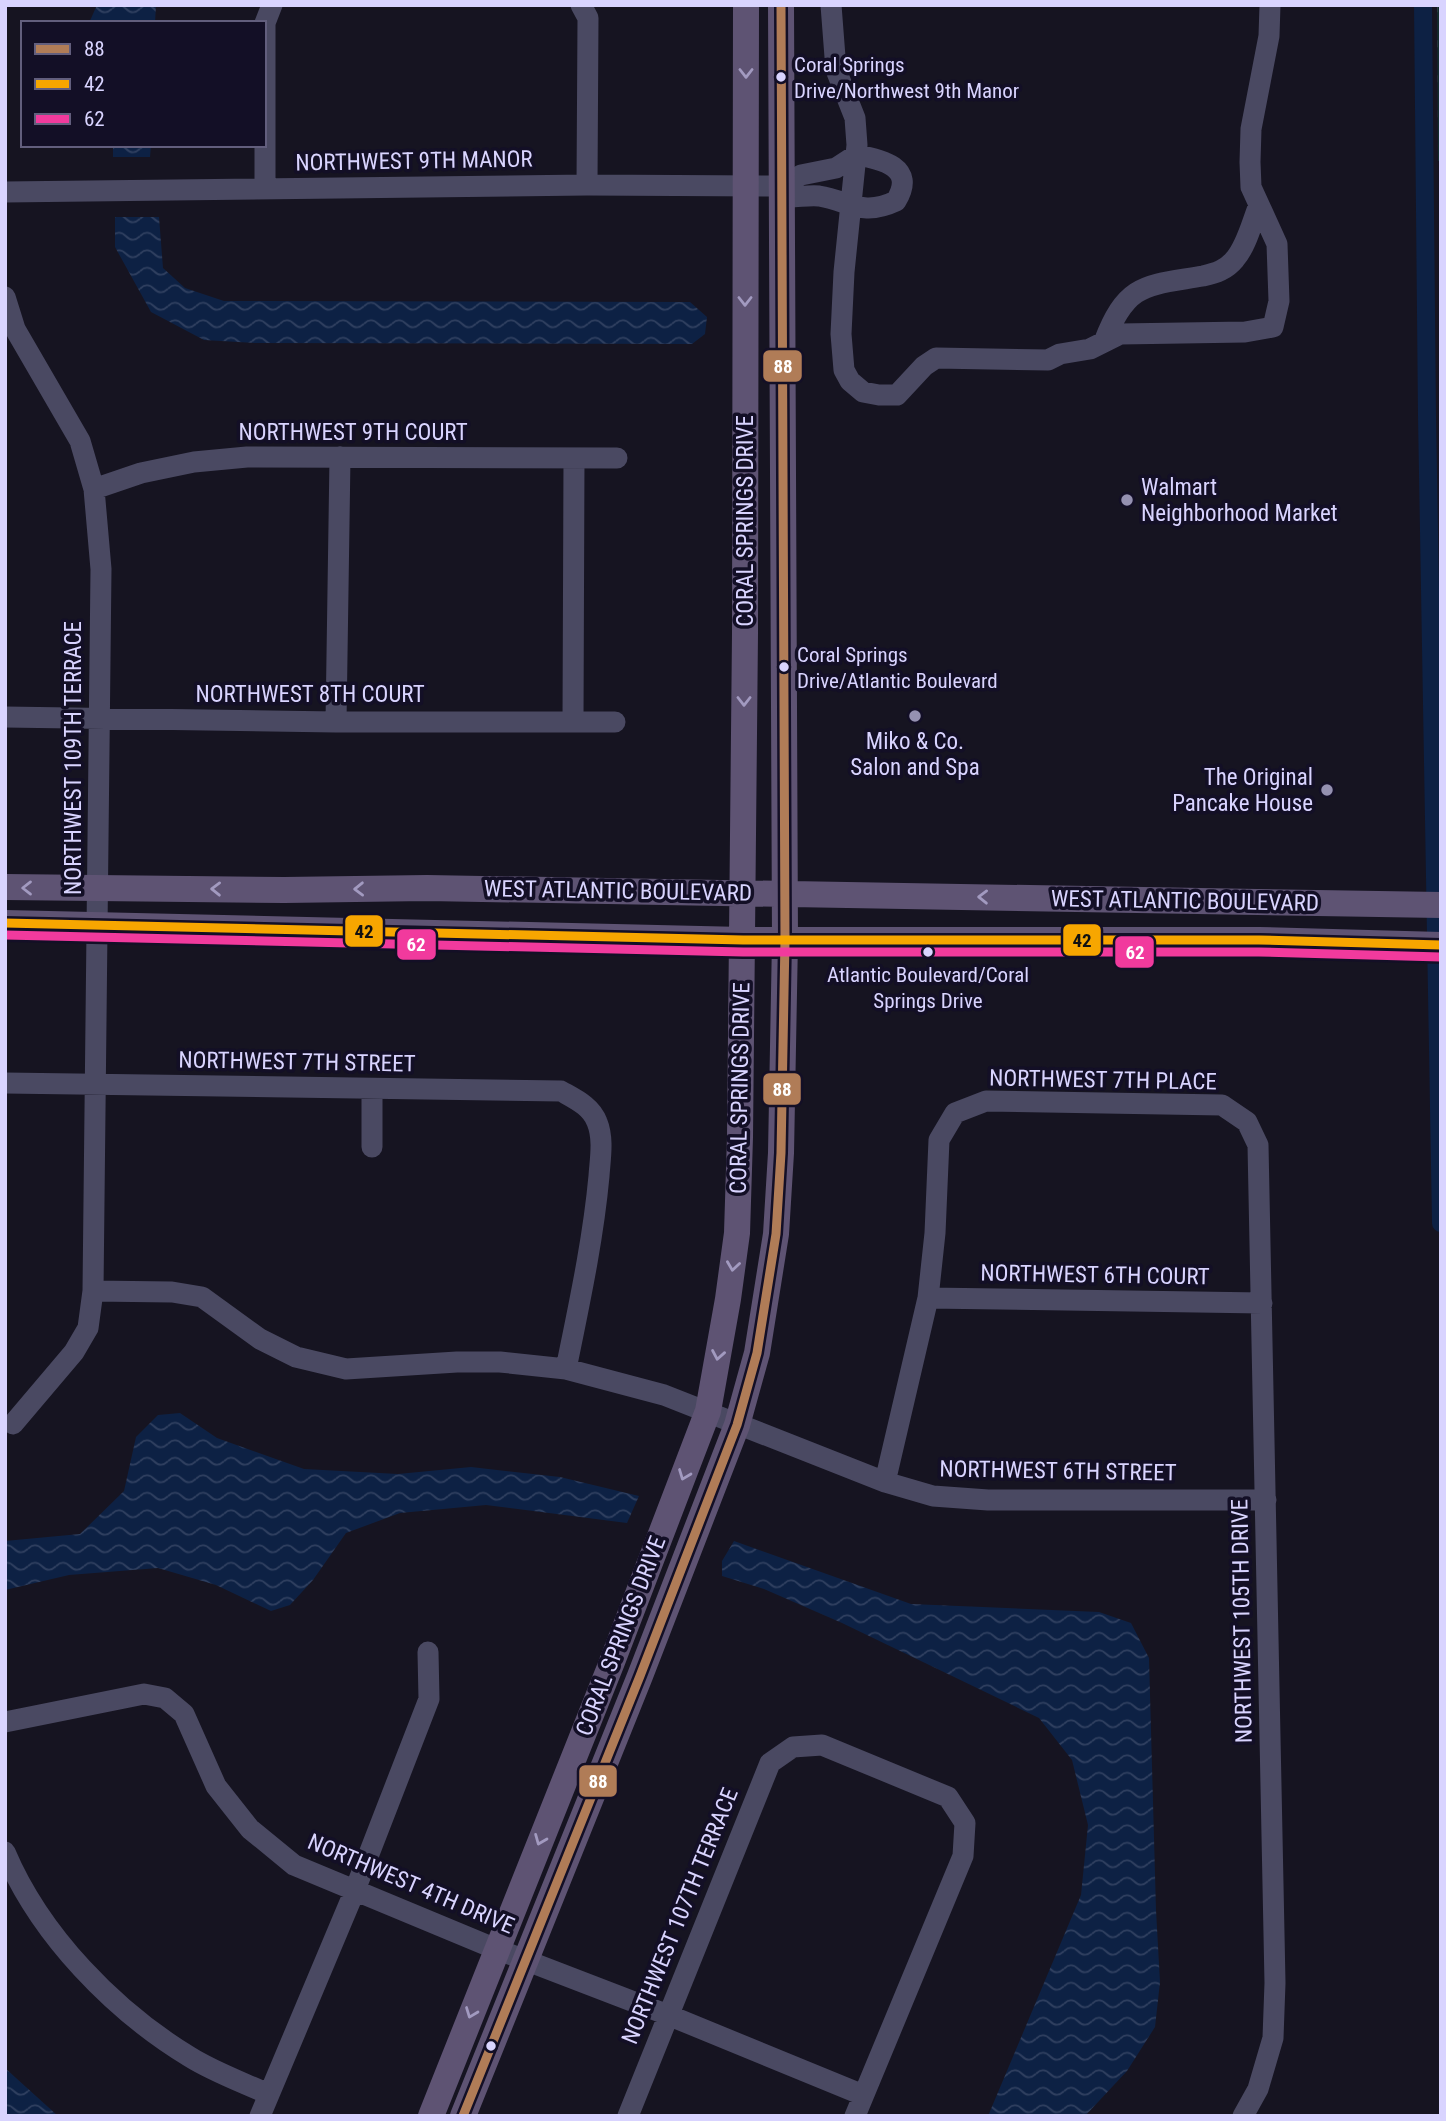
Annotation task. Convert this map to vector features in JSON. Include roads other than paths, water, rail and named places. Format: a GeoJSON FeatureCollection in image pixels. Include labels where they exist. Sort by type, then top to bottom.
{"type":"FeatureCollection","features":[{"type":"Feature","properties":{"kind":"main road","name":"CORAL SPRINGS DRIVE"},"geometry":{"type":"LineString","coordinates":[[430,2116],[612,1662],[708,1411],[737,1233],[743,940],[746,5]]}},
{"type":"Feature","properties":{"kind":"main road","name":"CORAL SPRINGS DRIVE"},"geometry":{"type":"LineString","coordinates":[[463,2116],[640,1676],[737,1425],[757,1353],[776,1234],[781,1153],[785,940],[781,5]]}},
{"type":"Feature","properties":{"kind":"main road","name":"WEST ATLANTIC BOULEVARD"},"geometry":{"type":"LineString","coordinates":[[5,887],[284,890],[427,888],[1441,905]]}},
{"type":"Feature","properties":{"kind":"main road","name":"WEST ATLANTIC BOULEVARD"},"geometry":{"type":"LineString","coordinates":[[5,923],[743,940],[1259,940],[1441,945]]}},
{"type":"Feature","properties":{"kind":"street"},"geometry":{"type":"LineString","coordinates":[[581,5],[588,18],[587,186]]}},
{"type":"Feature","properties":{"kind":"street"},"geometry":{"type":"LineString","coordinates":[[831,5],[836,70],[855,118],[856,155],[841,334],[844,370],[850,382],[863,392],[879,395],[897,395],[924,366],[936,358],[1048,360],[1060,354],[1090,349],[1120,334],[1245,332],[1273,327],[1279,301],[1277,244],[1251,187],[1251,129],[1269,36],[1270,5]]}},
{"type":"Feature","properties":{"kind":"street"},"geometry":{"type":"LineString","coordinates":[[265,147],[265,189]]}},
{"type":"Feature","properties":{"kind":"street"},"geometry":{"type":"LineString","coordinates":[[856,155],[881,159],[894,165],[901,177],[902,191],[896,201],[872,208],[850,206],[818,196],[790,197],[782,186],[801,175],[836,168],[856,155]]}},
{"type":"Feature","properties":{"kind":"street","name":"NORTHWEST 9TH MANOR"},"geometry":{"type":"LineString","coordinates":[[5,192],[782,186]]}},
{"type":"Feature","properties":{"kind":"street"},"geometry":{"type":"LineString","coordinates":[[1104,342],[1114,317],[1131,296],[1149,285],[1220,272],[1236,259],[1259,205]]}},
{"type":"Feature","properties":{"kind":"street","name":"NORTHWEST 109TH TERRACE"},"geometry":{"type":"LineString","coordinates":[[5,297],[15,329],[80,440],[94,489],[101,569],[93,1291],[88,1328],[74,1352],[13,1424]]}},
{"type":"Feature","properties":{"kind":"street","name":"NORTHWEST 9TH COURT"},"geometry":{"type":"LineString","coordinates":[[94,489],[141,472],[194,462],[247,457],[617,458]]}},
{"type":"Feature","properties":{"kind":"street"},"geometry":{"type":"LineString","coordinates":[[336,722],[340,457]]}},
{"type":"Feature","properties":{"kind":"street"},"geometry":{"type":"LineString","coordinates":[[573,721],[574,458]]}},
{"type":"Feature","properties":{"kind":"street","name":"NORTHWEST 8TH COURT"},"geometry":{"type":"LineString","coordinates":[[5,717],[336,722],[615,722]]}},
{"type":"Feature","properties":{"kind":"street","name":"NORTHWEST 7TH STREET"},"geometry":{"type":"LineString","coordinates":[[5,1083],[561,1091],[584,1104],[597,1122],[601,1148],[583,1288],[566,1369]]}},
{"type":"Feature","properties":{"kind":"street"},"geometry":{"type":"LineString","coordinates":[[372,1090],[372,1147]]}},
{"type":"Feature","properties":{"kind":"street","name":"NORTHWEST 7TH PLACE"},"geometry":{"type":"LineString","coordinates":[[928,1298],[936,1233],[939,1140],[955,1113],[986,1101],[1222,1105],[1247,1122]]}},
{"type":"Feature","properties":{"kind":"street","name":"NORTHWEST 105TH DRIVE"},"geometry":{"type":"LineString","coordinates":[[1243,2116],[1258,2088],[1273,2038],[1275,1983],[1258,1145],[1247,1122]]}},
{"type":"Feature","properties":{"kind":"street","name":"NORTHWEST 6TH STREET"},"geometry":{"type":"LineString","coordinates":[[93,1291],[172,1292],[202,1297],[260,1339],[296,1357],[346,1369],[457,1362],[500,1362],[566,1369],[664,1395],[885,1482],[933,1496],[988,1500],[1266,1500]]}},
{"type":"Feature","properties":{"kind":"street"},"geometry":{"type":"LineString","coordinates":[[885,1482],[928,1298]]}},
{"type":"Feature","properties":{"kind":"street","name":"NORTHWEST 6TH COURT"},"geometry":{"type":"LineString","coordinates":[[928,1298],[1262,1303]]}},
{"type":"Feature","properties":{"kind":"street"},"geometry":{"type":"LineString","coordinates":[[260,2116],[355,1890],[429,1699],[428,1652]]}},
{"type":"Feature","properties":{"kind":"street","name":"NORTHWEST 4TH DRIVE"},"geometry":{"type":"LineString","coordinates":[[5,1722],[144,1694],[164,1698],[184,1714],[216,1786],[250,1829],[294,1865],[496,1949],[668,2015],[863,2095]]}},
{"type":"Feature","properties":{"kind":"street","name":"NORTHWEST 107TH TERRACE"},"geometry":{"type":"LineString","coordinates":[[628,2116],[770,1763],[793,1747],[822,1745],[948,1797],[965,1823],[963,1856],[863,2095]]}},
{"type":"Feature","properties":{"kind":"street"},"geometry":{"type":"LineString","coordinates":[[5,1852],[12,1869],[47,1925],[97,1985],[144,2026],[192,2059],[268,2094]]}},
{"type":"Feature","properties":{"kind":"street"},"geometry":{"type":"LineString","coordinates":[[855,2116],[863,2095]]}},
{"type":"Feature","properties":{"kind":"water"},"geometry":{"type":"Polygon","coordinates":[[[97,5],[156,5],[155,21],[90,21],[97,5]]]}},
{"type":"Feature","properties":{"kind":"water"},"geometry":{"type":"Polygon","coordinates":[[[113,147],[151,147],[150,157],[113,157],[113,147]]]}},
{"type":"Feature","properties":{"kind":"water"},"geometry":{"type":"Polygon","coordinates":[[[115,217],[159,217],[163,268],[185,288],[224,301],[690,302],[707,317],[705,334],[692,344],[255,343],[204,340],[151,312],[115,247],[115,217]]]}},
{"type":"Feature","properties":{"kind":"water"},"geometry":{"type":"Polygon","coordinates":[[[180,1413],[217,1438],[304,1469],[398,1474],[471,1467],[560,1477],[639,1496],[627,1523],[486,1505],[400,1513],[346,1533],[313,1580],[290,1605],[271,1611],[216,1585],[158,1568],[69,1575],[5,1590],[5,1541],[80,1534],[124,1491],[136,1437],[158,1415],[180,1413]]]}},
{"type":"Feature","properties":{"kind":"water"},"geometry":{"type":"Polygon","coordinates":[[[734,1541],[911,1604],[1099,1612],[1131,1623],[1149,1658],[1160,1982],[1155,2027],[1127,2071],[1085,2116],[988,2116],[1081,1895],[1088,1825],[1072,1760],[1039,1718],[842,1623],[764,1589],[722,1576],[722,1561],[734,1541]]]}},
{"type":"Feature","properties":{"kind":"water"},"geometry":{"type":"Polygon","coordinates":[[[5,2068],[58,2116],[5,2116],[5,2068]]]}},
{"type":"Feature","properties":{"kind":"waterway"},"geometry":{"type":"LineString","coordinates":[[1423,5],[1441,1223]]}},
{"type":"Feature","properties":{"kind":"place","name":"Coral Springs Drive/Northwest 9th Manor"},"geometry":{"type":"Point","coordinates":[781,77]}},
{"type":"Feature","properties":{"kind":"place","name":"Walmart Neighborhood Market"},"geometry":{"type":"Point","coordinates":[1127,500]}},
{"type":"Feature","properties":{"kind":"place","name":"Coral Springs Drive/Atlantic Boulevard"},"geometry":{"type":"Point","coordinates":[784,667]}},
{"type":"Feature","properties":{"kind":"place","name":"Miko & Co. Salon and Spa"},"geometry":{"type":"Point","coordinates":[915,716]}},
{"type":"Feature","properties":{"kind":"place","name":"The Original Pancake House"},"geometry":{"type":"Point","coordinates":[1327,790]}},
{"type":"Feature","properties":{"kind":"place","name":"Atlantic Boulevard/Coral Springs Drive"},"geometry":{"type":"Point","coordinates":[928,952]}}]}
